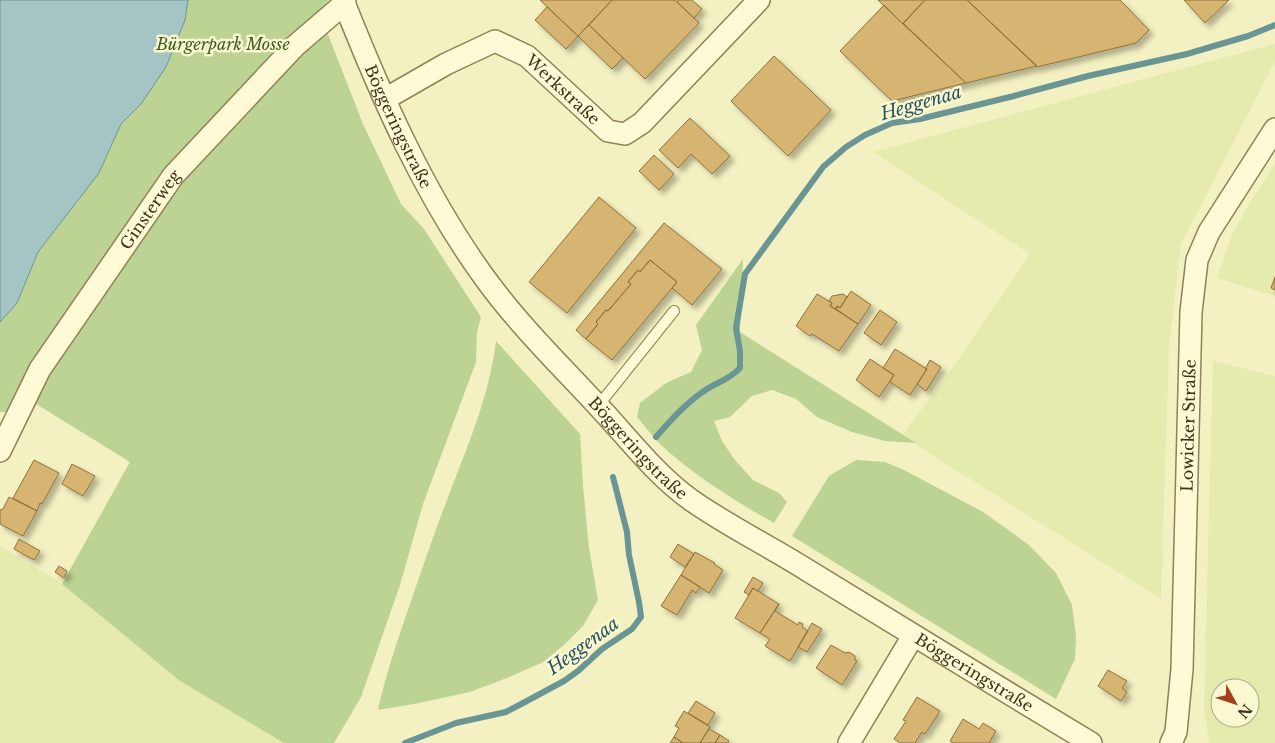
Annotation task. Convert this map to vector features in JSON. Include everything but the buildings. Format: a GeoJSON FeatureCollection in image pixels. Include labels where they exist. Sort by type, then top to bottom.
{"type":"FeatureCollection","features":[{"type":"Feature","properties":{"kind":"street","name":"Werkstraße"},"geometry":{"type":"LineString","coordinates":[[385,99],[446,64],[495,41],[527,56],[608,131],[625,134],[642,124],[759,0]]}},
{"type":"Feature","properties":{"kind":"street","name":"Böggeringstraße"},"geometry":{"type":"LineString","coordinates":[[344,2],[392,116],[442,212],[487,280],[538,341],[664,477],[690,499],[1091,743]]}},
{"type":"Feature","properties":{"kind":"street","name":"Ginsterweg"},"geometry":{"type":"LineString","coordinates":[[0,451],[40,369],[173,176],[295,46],[344,2]]}},
{"type":"Feature","properties":{"kind":"street","name":"Lowicker Straße"},"geometry":{"type":"LineString","coordinates":[[1171,743],[1176,732],[1182,669],[1191,312],[1196,260],[1209,232],[1275,129]]}},
{"type":"Feature","properties":{"kind":"street"},"geometry":{"type":"LineString","coordinates":[[849,743],[913,636]]}},
{"type":"Feature","properties":{"kind":"lane"},"geometry":{"type":"LineString","coordinates":[[598,406],[674,312]]}},
{"type":"Feature","properties":{"kind":"green space","name":"Bürgerpark Mosse"},"geometry":{"type":"Polygon","coordinates":[[[188,0],[329,0],[291,37],[161,178],[9,412],[0,412],[0,322],[17,303],[38,252],[99,173],[121,124],[141,104],[185,20],[188,0]]]}},
{"type":"Feature","properties":{"kind":"green space"},"geometry":{"type":"Polygon","coordinates":[[[327,32],[363,124],[401,204],[424,229],[481,317],[477,332],[476,362],[423,504],[400,585],[361,697],[334,743],[284,743],[180,681],[62,584],[130,462],[33,402],[64,349],[161,205],[273,82],[327,32]]]}},
{"type":"Feature","properties":{"kind":"green space"},"geometry":{"type":"Polygon","coordinates":[[[1275,44],[1275,61],[1181,244],[1169,345],[1161,599],[902,436],[958,360],[1030,254],[873,152],[1275,44]]]}},
{"type":"Feature","properties":{"kind":"green space"},"geometry":{"type":"Polygon","coordinates":[[[1275,164],[1275,296],[1217,278],[1232,235],[1275,164]]]}},
{"type":"Feature","properties":{"kind":"green space"},"geometry":{"type":"Polygon","coordinates":[[[743,259],[740,332],[916,443],[885,441],[852,432],[817,417],[796,399],[772,390],[752,396],[730,417],[714,421],[722,441],[735,460],[753,480],[779,493],[787,502],[774,523],[729,496],[687,467],[660,444],[637,417],[640,403],[666,383],[691,372],[702,350],[696,325],[743,259]]]}},
{"type":"Feature","properties":{"kind":"green space"},"geometry":{"type":"Polygon","coordinates":[[[496,341],[580,434],[589,548],[598,600],[583,626],[543,662],[470,692],[378,710],[389,668],[433,537],[483,402],[496,341]]]}},
{"type":"Feature","properties":{"kind":"green space"},"geometry":{"type":"Polygon","coordinates":[[[1213,361],[1275,376],[1275,743],[1209,743],[1204,706],[1213,361]]]}},
{"type":"Feature","properties":{"kind":"green space"},"geometry":{"type":"Polygon","coordinates":[[[856,460],[885,462],[904,470],[983,512],[1029,545],[1056,573],[1072,605],[1076,636],[1075,659],[1056,699],[792,536],[829,476],[856,460]]]}},
{"type":"Feature","properties":{"kind":"green space"},"geometry":{"type":"Polygon","coordinates":[[[0,546],[62,584],[180,681],[284,743],[0,743],[0,546]]]}},
{"type":"Feature","properties":{"kind":"water"},"geometry":{"type":"Polygon","coordinates":[[[0,0],[188,0],[185,20],[166,67],[141,104],[121,124],[99,173],[38,252],[17,303],[0,322],[0,0]]]}},
{"type":"Feature","properties":{"kind":"waterway","name":"Heggenaa"},"geometry":{"type":"LineString","coordinates":[[656,437],[697,396],[732,375],[740,368],[740,351],[736,328],[745,274],[823,167],[846,147],[865,135],[892,123],[920,119],[1088,76],[1187,54],[1248,36],[1275,25]]}},
{"type":"Feature","properties":{"kind":"waterway","name":"Heggenaa"},"geometry":{"type":"LineString","coordinates":[[405,743],[456,723],[506,712],[564,681],[602,649],[632,629],[641,617],[629,555],[627,532],[613,477]]}}]}
